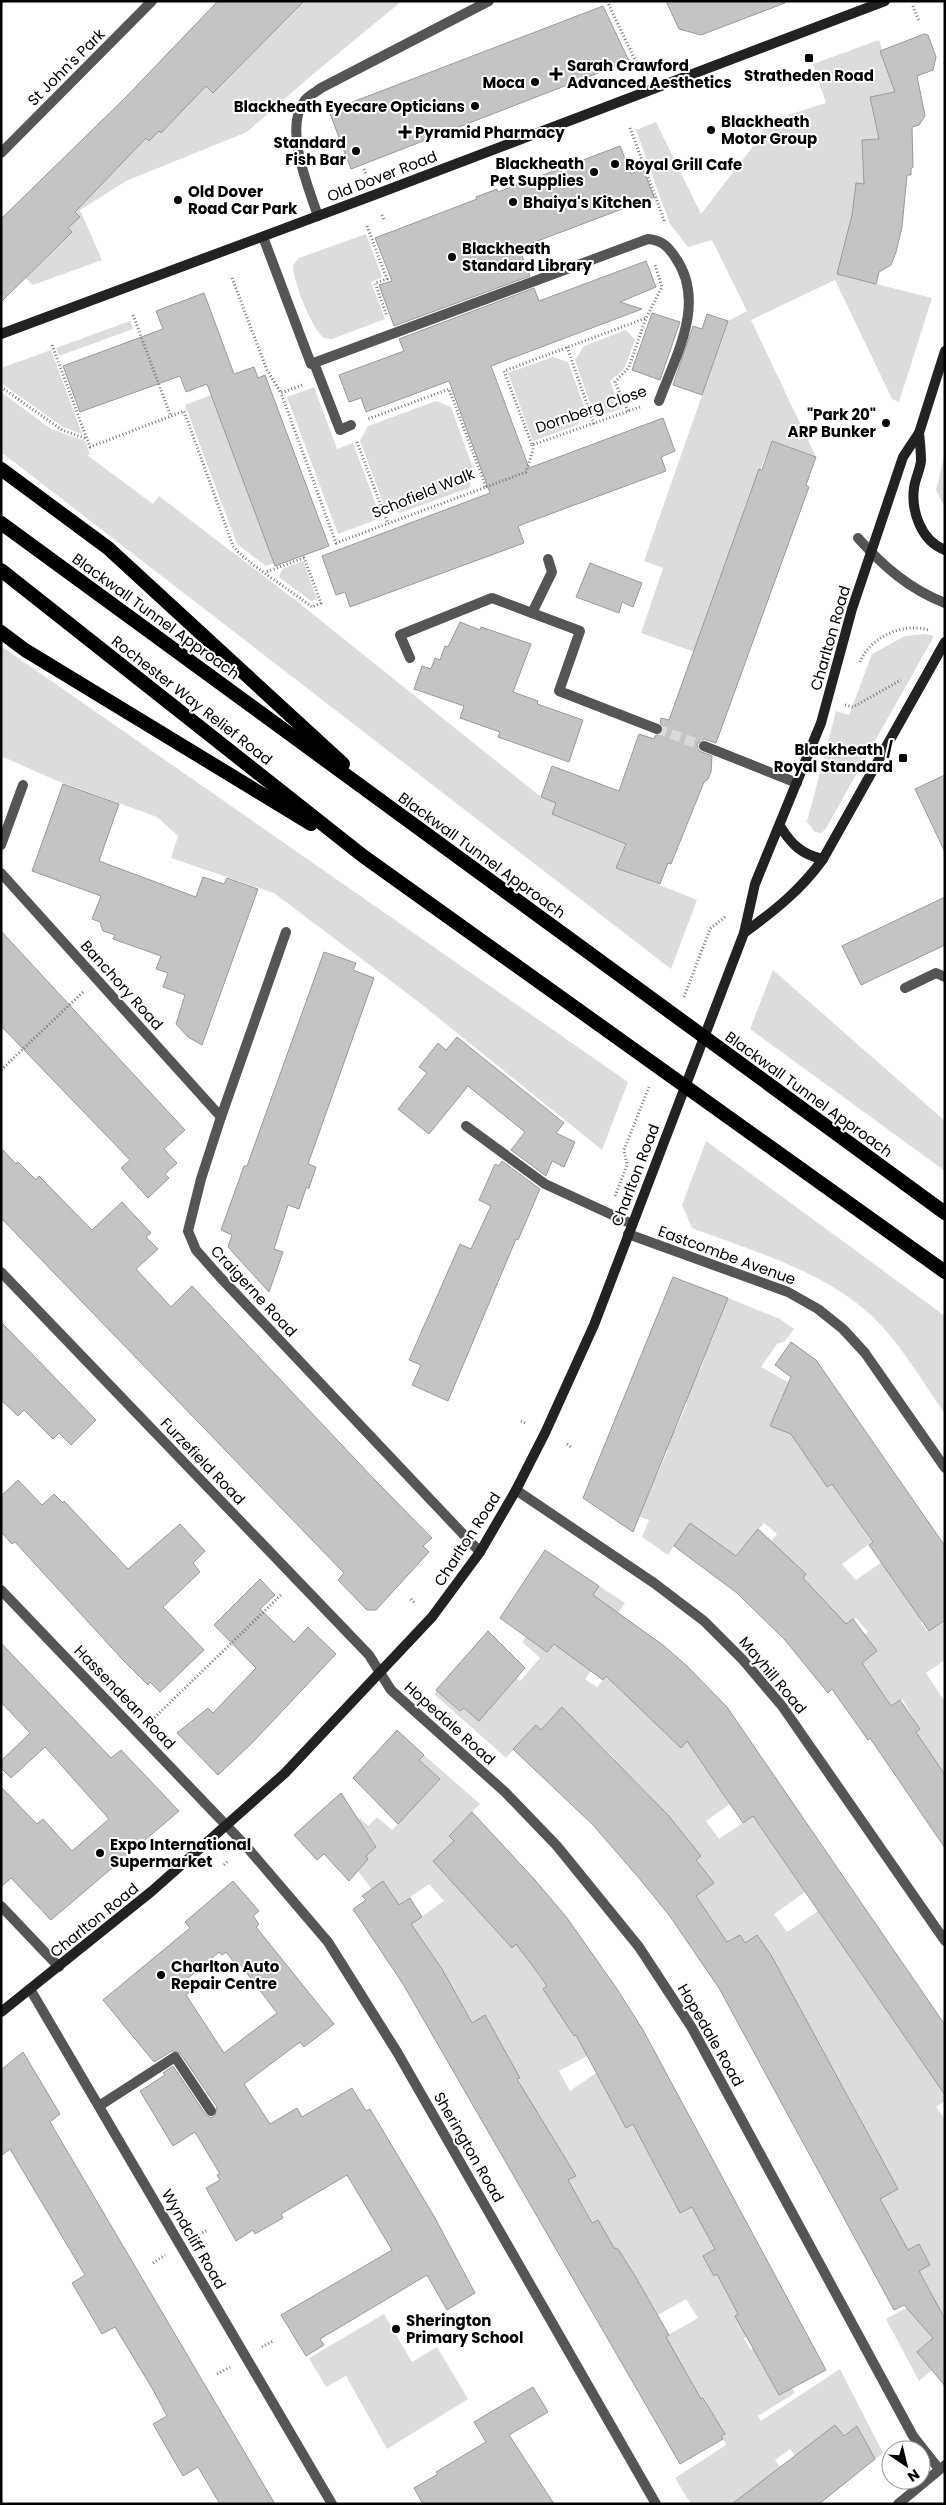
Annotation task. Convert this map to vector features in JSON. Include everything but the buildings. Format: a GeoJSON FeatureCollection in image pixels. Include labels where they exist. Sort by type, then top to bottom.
{"type":"FeatureCollection","features":[{"type":"Feature","properties":{"kind":"highway"},"geometry":{"type":"LineString","coordinates":[[1,469],[108,548],[396,812]]}},
{"type":"Feature","properties":{"kind":"highway","name":"Blackwall Tunnel Approach"},"geometry":{"type":"LineString","coordinates":[[1,523],[945,1213]]}},
{"type":"Feature","properties":{"kind":"highway","name":"Rochester Way Relief Road"},"geometry":{"type":"LineString","coordinates":[[1,570],[363,856]]}},
{"type":"Feature","properties":{"kind":"highway"},"geometry":{"type":"LineString","coordinates":[[1,632],[25,650],[363,856],[945,1272]]}},
{"type":"Feature","properties":{"kind":"main road","name":"Old Dover Road"},"geometry":{"type":"LineString","coordinates":[[1,334],[885,1]]}},
{"type":"Feature","properties":{"kind":"main road","name":"Charlton Road"},"geometry":{"type":"LineString","coordinates":[[1,2012],[59,1967],[226,1826],[284,1773],[432,1617],[480,1552],[516,1490],[594,1325],[744,933],[755,884],[821,723],[852,609],[904,456],[919,434],[945,352]]}},
{"type":"Feature","properties":{"kind":"main road"},"geometry":{"type":"LineString","coordinates":[[919,434],[921,462],[914,487],[915,513],[924,534],[939,548],[945,550]]}},
{"type":"Feature","properties":{"kind":"main road"},"geometry":{"type":"LineString","coordinates":[[744,933],[788,900],[808,880],[823,859],[945,642]]}},
{"type":"Feature","properties":{"kind":"main road"},"geometry":{"type":"LineString","coordinates":[[780,826],[797,849],[810,857],[823,859]]}},
{"type":"Feature","properties":{"kind":"street","name":"St John's Park"},"geometry":{"type":"LineString","coordinates":[[1,153],[152,1]]}},
{"type":"Feature","properties":{"kind":"street"},"geometry":{"type":"LineString","coordinates":[[318,216],[299,154],[296,132],[298,116],[306,100],[321,88],[489,1]]}},
{"type":"Feature","properties":{"kind":"street"},"geometry":{"type":"LineString","coordinates":[[262,237],[311,364],[648,239],[658,240]]}},
{"type":"Feature","properties":{"kind":"street","name":"Dornberg Close"},"geometry":{"type":"LineString","coordinates":[[658,240],[668,248],[684,270],[689,283],[690,297],[689,315],[685,332],[659,401]]}},
{"type":"Feature","properties":{"kind":"street"},"geometry":{"type":"LineString","coordinates":[[314,363],[340,430],[351,425]]}},
{"type":"Feature","properties":{"kind":"street"},"geometry":{"type":"LineString","coordinates":[[858,538],[872,554],[909,585],[945,604]]}},
{"type":"Feature","properties":{"kind":"street"},"geometry":{"type":"LineString","coordinates":[[532,613],[552,572],[548,559]]}},
{"type":"Feature","properties":{"kind":"street"},"geometry":{"type":"LineString","coordinates":[[410,658],[400,635],[492,598],[580,631],[559,691],[657,729]]}},
{"type":"Feature","properties":{"kind":"street"},"geometry":{"type":"LineString","coordinates":[[704,746],[798,783]]}},
{"type":"Feature","properties":{"kind":"street"},"geometry":{"type":"LineString","coordinates":[[1,845],[23,785]]}},
{"type":"Feature","properties":{"kind":"street","name":"Banchory Road"},"geometry":{"type":"LineString","coordinates":[[1,873],[221,1117]]}},
{"type":"Feature","properties":{"kind":"street","name":"Craigerne Road"},"geometry":{"type":"LineString","coordinates":[[286,932],[201,1178],[188,1231],[196,1250],[480,1552]]}},
{"type":"Feature","properties":{"kind":"street"},"geometry":{"type":"LineString","coordinates":[[905,988],[936,973],[945,977]]}},
{"type":"Feature","properties":{"kind":"street"},"geometry":{"type":"LineString","coordinates":[[466,1126],[545,1184],[632,1224]]}},
{"type":"Feature","properties":{"kind":"street","name":"Eastcombe Avenue"},"geometry":{"type":"LineString","coordinates":[[628,1234],[788,1292],[818,1309],[843,1329],[865,1353],[945,1468]]}},
{"type":"Feature","properties":{"kind":"street","name":"Furzefield Road"},"geometry":{"type":"LineString","coordinates":[[1,1272],[369,1655],[380,1673]]}},
{"type":"Feature","properties":{"kind":"street","name":"Mayhill Road"},"geometry":{"type":"LineString","coordinates":[[516,1490],[654,1583],[704,1621],[744,1660],[782,1706],[945,1941]]}},
{"type":"Feature","properties":{"kind":"street","name":"Hassendean Road"},"geometry":{"type":"LineString","coordinates":[[1,1590],[226,1826]]}},
{"type":"Feature","properties":{"kind":"street","name":"Hopedale Road"},"geometry":{"type":"LineString","coordinates":[[380,1673],[391,1690],[505,1792],[557,1846],[639,1947],[692,2028],[913,2436],[942,2467]]}},
{"type":"Feature","properties":{"kind":"street","name":"Sherington Road"},"geometry":{"type":"LineString","coordinates":[[226,1826],[328,1942],[355,1984],[397,2052],[656,2504]]}},
{"type":"Feature","properties":{"kind":"street"},"geometry":{"type":"LineString","coordinates":[[1,1906],[59,1967]]}},
{"type":"Feature","properties":{"kind":"street","name":"Wyndcliff Road"},"geometry":{"type":"LineString","coordinates":[[30,1990],[332,2504]]}},
{"type":"Feature","properties":{"kind":"street"},"geometry":{"type":"LineString","coordinates":[[99,2106],[175,2057],[212,2111]]}},
{"type":"Feature","properties":{"kind":"street"},"geometry":{"type":"LineString","coordinates":[[898,2504],[942,2467]]}},
{"type":"Feature","properties":{"kind":"path"},"geometry":{"type":"LineString","coordinates":[[607,1],[637,64]]}},
{"type":"Feature","properties":{"kind":"path"},"geometry":{"type":"LineString","coordinates":[[913,6],[919,21]]}},
{"type":"Feature","properties":{"kind":"path"},"geometry":{"type":"LineString","coordinates":[[630,128],[665,222],[658,240]]}},
{"type":"Feature","properties":{"kind":"path"},"geometry":{"type":"LineString","coordinates":[[364,169],[366,174]]}},
{"type":"Feature","properties":{"kind":"path"},"geometry":{"type":"LineString","coordinates":[[382,215],[384,220]]}},
{"type":"Feature","properties":{"kind":"path"},"geometry":{"type":"LineString","coordinates":[[368,226],[387,279],[375,283],[394,333]]}},
{"type":"Feature","properties":{"kind":"path"},"geometry":{"type":"LineString","coordinates":[[232,278],[267,370],[281,393],[320,379]]}},
{"type":"Feature","properties":{"kind":"path"},"geometry":{"type":"LineString","coordinates":[[134,315],[171,416]]}},
{"type":"Feature","properties":{"kind":"path","name":"Dornberg Close"},"geometry":{"type":"LineString","coordinates":[[628,412],[615,382],[630,367],[646,318],[504,371],[532,445],[594,424],[628,412],[659,401]]}},
{"type":"Feature","properties":{"kind":"path"},"geometry":{"type":"LineString","coordinates":[[52,345],[90,447],[184,412],[233,546],[266,572],[312,606],[321,604],[304,558],[266,572]]}},
{"type":"Feature","properties":{"kind":"path"},"geometry":{"type":"LineString","coordinates":[[567,348],[594,424]]}},
{"type":"Feature","properties":{"kind":"path"},"geometry":{"type":"LineString","coordinates":[[1,387],[62,430],[88,439]]}},
{"type":"Feature","properties":{"kind":"path","name":"Schofield Walk"},"geometry":{"type":"LineString","coordinates":[[281,393],[336,544],[486,487],[449,389],[351,425]]}},
{"type":"Feature","properties":{"kind":"path"},"geometry":{"type":"LineString","coordinates":[[351,425],[388,524]]}},
{"type":"Feature","properties":{"kind":"path"},"geometry":{"type":"LineString","coordinates":[[486,487],[526,472],[533,450],[532,445]]}},
{"type":"Feature","properties":{"kind":"path"},"geometry":{"type":"LineString","coordinates":[[857,669],[864,651],[878,639],[903,628],[922,628],[935,632]]}},
{"type":"Feature","properties":{"kind":"path"},"geometry":{"type":"LineString","coordinates":[[847,695],[843,704],[854,708],[906,676]]}},
{"type":"Feature","properties":{"kind":"path"},"geometry":{"type":"LineString","coordinates":[[1,1070],[97,979]]}},
{"type":"Feature","properties":{"kind":"path","name":"Charlton Road"},"geometry":{"type":"LineString","coordinates":[[615,1194],[626,1165]]}},
{"type":"Feature","properties":{"kind":"path"},"geometry":{"type":"LineString","coordinates":[[521,1421],[527,1424]]}},
{"type":"Feature","properties":{"kind":"path"},"geometry":{"type":"LineString","coordinates":[[566,1444],[571,1447]]}},
{"type":"Feature","properties":{"kind":"path"},"geometry":{"type":"LineString","coordinates":[[152,1720],[281,1595]]}},
{"type":"Feature","properties":{"kind":"path"},"geometry":{"type":"LineString","coordinates":[[411,1600],[416,1604]]}},
{"type":"Feature","properties":{"kind":"path"},"geometry":{"type":"LineString","coordinates":[[224,1865],[228,1862]]}},
{"type":"Feature","properties":{"kind":"path"},"geometry":{"type":"LineString","coordinates":[[192,2239],[208,2230]]}},
{"type":"Feature","properties":{"kind":"path"},"geometry":{"type":"LineString","coordinates":[[152,2262],[170,2252]]}},
{"type":"Feature","properties":{"kind":"path"},"geometry":{"type":"LineString","coordinates":[[257,2350],[273,2341]]}},
{"type":"Feature","properties":{"kind":"path"},"geometry":{"type":"LineString","coordinates":[[217,2374],[235,2363]]}},
{"type":"Feature","properties":{"kind":"shaded area"},"geometry":{"type":"Polygon","coordinates":[[[291,1],[402,1],[312,75],[247,132],[126,181],[80,210],[102,260],[33,285],[8,260],[72,232],[68,228],[79,217],[66,203],[141,134],[149,141],[159,131],[161,133],[179,114],[195,75],[213,92],[234,72],[216,53],[276,29],[297,8],[291,1]]]}},
{"type":"Feature","properties":{"kind":"shaded area"},"geometry":{"type":"Polygon","coordinates":[[[879,40],[882,49],[880,51],[895,92],[870,98],[879,139],[862,140],[864,184],[837,274],[932,298],[899,402],[892,399],[835,280],[751,320],[816,457],[772,441],[745,506],[706,656],[641,633],[663,568],[644,561],[728,321],[747,311],[712,240],[688,247],[670,224],[636,130],[656,122],[701,214],[764,132],[760,124],[826,103],[813,64],[879,40]]]}},
{"type":"Feature","properties":{"kind":"shaded area"},"geometry":{"type":"Polygon","coordinates":[[[366,234],[382,277],[371,282],[385,319],[332,339],[324,338],[314,325],[304,304],[293,265],[299,258],[366,234]]]}},
{"type":"Feature","properties":{"kind":"shaded area"},"geometry":{"type":"Polygon","coordinates":[[[130,321],[133,329],[59,356],[56,348],[130,321]]]}},
{"type":"Feature","properties":{"kind":"shaded area"},"geometry":{"type":"Polygon","coordinates":[[[626,330],[635,340],[624,369],[610,381],[620,409],[606,414],[591,406],[575,360],[584,346],[626,330]]]}},
{"type":"Feature","properties":{"kind":"shaded area"},"geometry":{"type":"Polygon","coordinates":[[[51,350],[82,434],[63,427],[1,383],[1,368],[51,350]]]}},
{"type":"Feature","properties":{"kind":"shaded area"},"geometry":{"type":"Polygon","coordinates":[[[553,357],[568,362],[585,409],[577,425],[533,441],[508,373],[553,357]]]}},
{"type":"Feature","properties":{"kind":"shaded area"},"geometry":{"type":"Polygon","coordinates":[[[314,387],[337,449],[353,443],[381,518],[338,534],[287,397],[314,387]]]}},
{"type":"Feature","properties":{"kind":"shaded area"},"geometry":{"type":"Polygon","coordinates":[[[1,392],[51,429],[85,441],[90,454],[87,455],[153,504],[159,496],[299,603],[541,797],[556,803],[552,814],[626,844],[617,868],[697,900],[671,969],[1,452],[1,392]]]}},
{"type":"Feature","properties":{"kind":"shaded area"},"geometry":{"type":"Polygon","coordinates":[[[211,395],[274,563],[266,566],[237,544],[185,405],[211,395]]]}},
{"type":"Feature","properties":{"kind":"shaded area"},"geometry":{"type":"Polygon","coordinates":[[[436,401],[451,407],[474,471],[469,488],[400,513],[384,505],[360,441],[368,426],[436,401]]]}},
{"type":"Feature","properties":{"kind":"shaded area"},"geometry":{"type":"Polygon","coordinates":[[[945,453],[945,507],[936,490],[945,453]]]}},
{"type":"Feature","properties":{"kind":"shaded area"},"geometry":{"type":"Polygon","coordinates":[[[303,561],[317,599],[311,601],[279,577],[282,569],[303,561]]]}},
{"type":"Feature","properties":{"kind":"shaded area"},"geometry":{"type":"Polygon","coordinates":[[[924,634],[934,636],[825,830],[821,833],[815,832],[807,822],[836,711],[849,715],[872,654],[905,636],[924,634]]]}},
{"type":"Feature","properties":{"kind":"shaded area"},"geometry":{"type":"Polygon","coordinates":[[[1,646],[628,1082],[602,1150],[420,1003],[274,893],[171,858],[178,836],[157,817],[55,780],[1,756],[1,646]]]}},
{"type":"Feature","properties":{"kind":"shaded area"},"geometry":{"type":"Polygon","coordinates":[[[773,970],[945,1121],[945,1171],[750,1029],[773,970]]]}},
{"type":"Feature","properties":{"kind":"shaded area"},"geometry":{"type":"Polygon","coordinates":[[[706,1141],[945,1316],[945,1414],[892,1338],[872,1316],[852,1300],[810,1274],[763,1254],[692,1228],[682,1205],[706,1141]]]}},
{"type":"Feature","properties":{"kind":"shaded area"},"geometry":{"type":"Polygon","coordinates":[[[728,1298],[780,1319],[794,1329],[785,1341],[777,1344],[761,1367],[801,1390],[794,1438],[802,1451],[827,1433],[810,1462],[827,1487],[852,1470],[839,1494],[872,1542],[842,1564],[856,1580],[905,1546],[911,1554],[887,1571],[904,1596],[925,1618],[921,1622],[927,1631],[945,1621],[945,1660],[926,1673],[945,1702],[945,1775],[914,1734],[920,1729],[902,1699],[889,1708],[866,1670],[856,1667],[873,1654],[874,1647],[869,1640],[858,1640],[868,1632],[856,1618],[827,1639],[787,1595],[806,1574],[784,1554],[765,1574],[753,1563],[777,1534],[764,1523],[735,1557],[690,1523],[668,1555],[642,1537],[649,1520],[640,1517],[646,1500],[634,1471],[655,1479],[668,1450],[646,1441],[655,1424],[675,1431],[687,1403],[666,1394],[686,1363],[701,1369],[706,1353],[686,1345],[691,1335],[711,1342],[728,1298]]]}},
{"type":"Feature","properties":{"kind":"shaded area"},"geometry":{"type":"Polygon","coordinates":[[[599,1586],[625,1603],[608,1629],[609,1647],[585,1679],[597,1687],[608,1674],[700,1726],[730,1804],[706,1821],[719,1839],[753,1816],[805,1892],[774,1914],[787,1932],[818,1911],[945,2095],[945,2101],[936,2107],[945,2119],[945,2313],[926,2330],[945,2351],[944,2359],[929,2341],[917,2352],[932,2370],[919,2381],[886,2319],[931,2294],[919,2271],[930,2264],[919,2244],[908,2250],[852,2163],[877,2149],[861,2121],[831,2125],[856,2111],[841,2084],[810,2086],[835,2072],[757,1935],[745,1943],[739,1935],[727,1942],[696,1896],[714,1883],[696,1860],[700,1856],[664,1810],[640,1829],[648,1794],[626,1772],[606,1792],[596,1782],[615,1760],[594,1739],[541,1730],[536,1725],[506,1758],[434,1694],[437,1691],[460,1711],[464,1708],[479,1721],[502,1665],[520,1681],[540,1658],[522,1642],[532,1629],[557,1646],[599,1586]]]}},
{"type":"Feature","properties":{"kind":"shaded area"},"geometry":{"type":"Polygon","coordinates":[[[424,1755],[480,1804],[449,1835],[454,1841],[434,1861],[512,1948],[533,1929],[542,1940],[523,1953],[541,1977],[566,1973],[543,1989],[560,2014],[590,2008],[566,2023],[573,2036],[577,2034],[589,2055],[559,2071],[570,2091],[596,2073],[604,2088],[629,2075],[635,2088],[611,2101],[626,2128],[650,2115],[649,2140],[651,2156],[674,2190],[669,2193],[680,2213],[692,2207],[715,2249],[714,2275],[726,2269],[759,2329],[744,2338],[751,2350],[766,2342],[757,2356],[762,2366],[775,2359],[769,2376],[779,2395],[792,2388],[795,2393],[758,2416],[761,2421],[840,2369],[881,2449],[881,2454],[875,2459],[857,2426],[844,2436],[835,2425],[819,2437],[828,2448],[804,2467],[790,2449],[775,2460],[789,2479],[765,2497],[756,2485],[741,2497],[746,2504],[691,2504],[675,2478],[726,2445],[721,2436],[724,2434],[704,2398],[692,2405],[690,2379],[685,2370],[656,2342],[698,2318],[686,2299],[658,2315],[635,2277],[611,2247],[598,2220],[592,2223],[581,2203],[564,2182],[576,2176],[564,2157],[552,2163],[552,2137],[538,2113],[527,2119],[529,2099],[485,2016],[472,2023],[438,1964],[411,1924],[444,1901],[429,1884],[399,1905],[373,1891],[355,1867],[351,1827],[360,1818],[368,1826],[377,1817],[392,1830],[412,1809],[400,1781],[421,1800],[440,1779],[419,1760],[424,1755]]]}},
{"type":"Feature","properties":{"kind":"shaded area"},"geometry":{"type":"Polygon","coordinates":[[[384,2314],[412,2362],[437,2347],[468,2399],[387,2449],[346,2376],[326,2387],[309,2358],[384,2314]]]}},
{"type":"Feature","properties":{"kind":"tunnel"},"geometry":{"type":"LineString","coordinates":[[657,729],[704,746]]}},
{"type":"Feature","properties":{"kind":"place","name":"Stratheden Road"},"geometry":{"type":"Point","coordinates":[809,58]}},
{"type":"Feature","properties":{"kind":"place","name":"Sarah Crawford Advanced Aesthetics"},"geometry":{"type":"Point","coordinates":[556,74]}},
{"type":"Feature","properties":{"kind":"place","name":"Moca"},"geometry":{"type":"Point","coordinates":[535,82]}},
{"type":"Feature","properties":{"kind":"place","name":"Blackheath Eyecare Opticians"},"geometry":{"type":"Point","coordinates":[475,106]}},
{"type":"Feature","properties":{"kind":"place","name":"Blackheath Motor Group"},"geometry":{"type":"Point","coordinates":[711,130]}},
{"type":"Feature","properties":{"kind":"place","name":"Pyramid Pharmacy"},"geometry":{"type":"Point","coordinates":[405,132]}},
{"type":"Feature","properties":{"kind":"place","name":"Standard Fish Bar"},"geometry":{"type":"Point","coordinates":[356,151]}},
{"type":"Feature","properties":{"kind":"place","name":"Royal Grill Cafe"},"geometry":{"type":"Point","coordinates":[615,164]}},
{"type":"Feature","properties":{"kind":"place","name":"Blackheath Pet Supplies"},"geometry":{"type":"Point","coordinates":[594,172]}},
{"type":"Feature","properties":{"kind":"place","name":"Old Dover Road Car Park"},"geometry":{"type":"Point","coordinates":[178,200]}},
{"type":"Feature","properties":{"kind":"place","name":"Bhaiya's Kitchen"},"geometry":{"type":"Point","coordinates":[513,202]}},
{"type":"Feature","properties":{"kind":"place","name":"Blackheath Standard Library"},"geometry":{"type":"Point","coordinates":[452,257]}},
{"type":"Feature","properties":{"kind":"place","name":"\"Park 20\" ARP Bunker"},"geometry":{"type":"Point","coordinates":[886,423]}},
{"type":"Feature","properties":{"kind":"place","name":"Blackheath / Royal Standard"},"geometry":{"type":"Point","coordinates":[903,758]}},
{"type":"Feature","properties":{"kind":"place","name":"Expo International Supermarket"},"geometry":{"type":"Point","coordinates":[100,1853]}},
{"type":"Feature","properties":{"kind":"place","name":"Charlton Auto Repair Centre"},"geometry":{"type":"Point","coordinates":[161,1975]}},
{"type":"Feature","properties":{"kind":"place","name":"Sherington Primary School"},"geometry":{"type":"Point","coordinates":[396,2329]}}]}
